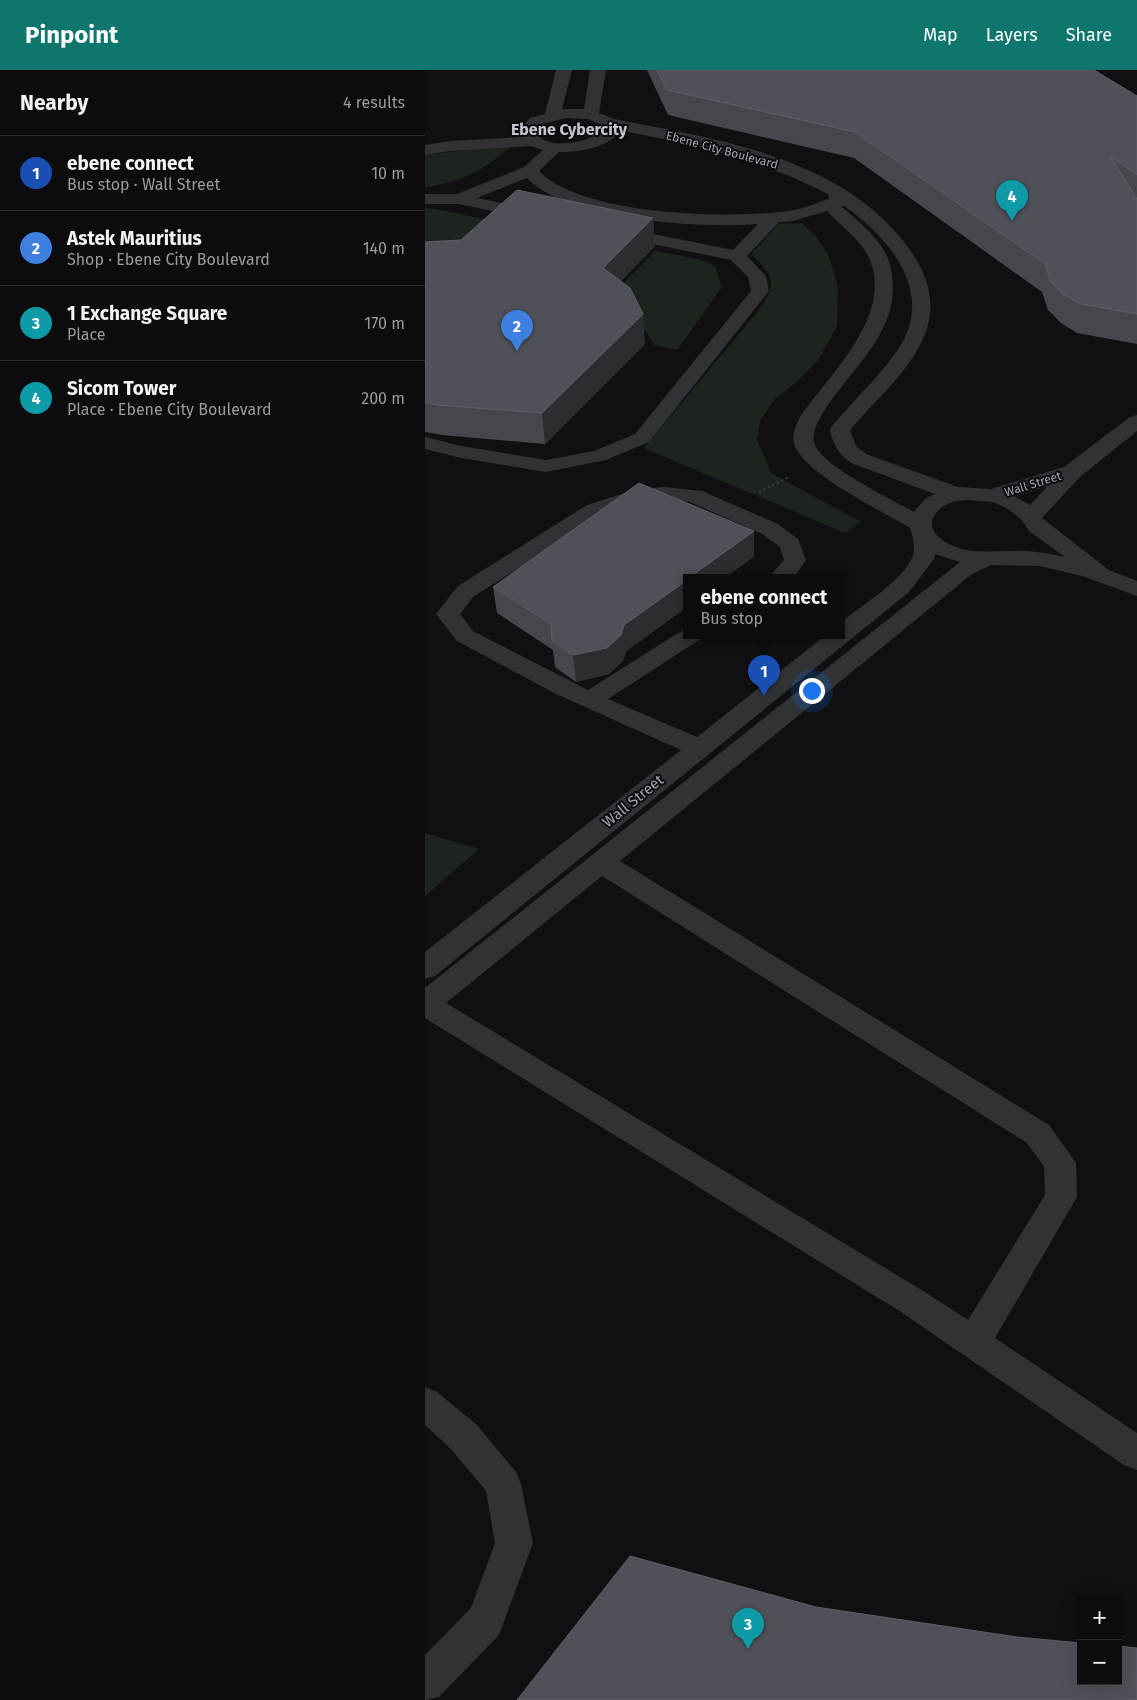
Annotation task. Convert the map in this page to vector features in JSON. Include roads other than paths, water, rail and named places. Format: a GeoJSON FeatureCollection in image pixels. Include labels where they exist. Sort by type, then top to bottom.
{"type":"FeatureCollection","features":[{"type":"Feature","properties":{"kind":"street"},"geometry":{"type":"LineString","coordinates":[[553,115],[565,70]]}},
{"type":"Feature","properties":{"kind":"street"},"geometry":{"type":"LineString","coordinates":[[591,115],[598,70]]}},
{"type":"Feature","properties":{"kind":"street","name":"Ebene City Boulevard"},"geometry":{"type":"LineString","coordinates":[[514,125],[531,124],[553,115],[591,115],[609,123],[771,161],[819,181],[877,254],[884,276],[884,299],[876,326],[810,417],[803,434],[806,449],[820,465],[923,530]]}},
{"type":"Feature","properties":{"kind":"street"},"geometry":{"type":"LineString","coordinates":[[601,141],[611,132],[609,123]]}},
{"type":"Feature","properties":{"kind":"street"},"geometry":{"type":"LineString","coordinates":[[531,124],[527,134],[533,141]]}},
{"type":"Feature","properties":{"kind":"street"},"geometry":{"type":"LineString","coordinates":[[425,136],[481,128]]}},
{"type":"Feature","properties":{"kind":"street","name":"Ebene City Boulevard"},"geometry":{"type":"LineString","coordinates":[[425,150],[450,146],[533,141],[555,147],[580,146],[601,141],[672,148],[730,162],[775,180],[834,199],[881,226],[911,264],[922,295],[916,332],[909,345],[840,429],[841,439],[852,454],[879,467],[959,495]]}},
{"type":"Feature","properties":{"kind":"street"},"geometry":{"type":"LineString","coordinates":[[459,199],[531,171],[555,147]]}},
{"type":"Feature","properties":{"kind":"street"},"geometry":{"type":"LineString","coordinates":[[531,171],[543,185],[581,200],[627,213],[682,219],[749,220],[793,216],[834,199]]}},
{"type":"Feature","properties":{"kind":"street"},"geometry":{"type":"LineString","coordinates":[[425,199],[459,199],[555,219]]}},
{"type":"Feature","properties":{"kind":"street"},"geometry":{"type":"LineString","coordinates":[[737,256],[775,217]]}},
{"type":"Feature","properties":{"kind":"street"},"geometry":{"type":"LineString","coordinates":[[425,443],[461,452],[546,466],[599,456],[642,438],[760,291],[757,276],[737,256],[603,229]]}},
{"type":"Feature","properties":{"kind":"street","name":"Wall Street"},"geometry":{"type":"LineString","coordinates":[[1034,521],[1072,472],[1137,421]]}},
{"type":"Feature","properties":{"kind":"street","name":"Wall Street"},"geometry":{"type":"LineString","coordinates":[[993,495],[1072,472]]}},
{"type":"Feature","properties":{"kind":"street"},"geometry":{"type":"LineString","coordinates":[[699,748],[563,688],[465,636],[448,614],[466,592],[595,510],[634,496],[664,492],[694,496],[770,529],[790,544],[795,560],[785,574]]}},
{"type":"Feature","properties":{"kind":"street"},"geometry":{"type":"LineString","coordinates":[[1100,572],[1034,521],[1023,507],[993,495],[959,495],[943,498],[931,505],[923,514],[923,530],[935,546],[950,553],[993,558],[1038,559],[1100,572],[1137,589]]}},
{"type":"Feature","properties":{"kind":"street"},"geometry":{"type":"LineString","coordinates":[[1034,521],[1035,538],[1029,545],[1017,552],[993,558],[964,569],[425,1004],[913,1302],[1137,1453]]}},
{"type":"Feature","properties":{"kind":"street","name":"Wall Street"},"geometry":{"type":"LineString","coordinates":[[845,631],[901,587],[923,559],[923,530]]}},
{"type":"Feature","properties":{"kind":"street"},"geometry":{"type":"LineString","coordinates":[[589,700],[685,639]]}},
{"type":"Feature","properties":{"kind":"street","name":"Wall Street"},"geometry":{"type":"LineString","coordinates":[[425,968],[835,639]]}},
{"type":"Feature","properties":{"kind":"street"},"geometry":{"type":"LineString","coordinates":[[600,862],[1038,1134],[1060,1163],[1061,1197],[973,1343]]}},
{"type":"Feature","properties":{"kind":"street"},"geometry":{"type":"LineString","coordinates":[[425,1403],[463,1436],[503,1484],[514,1543],[485,1621],[425,1683]]}},
{"type":"Feature","properties":{"kind":"place","name":"Sicom Tower"},"geometry":{"type":"Point","coordinates":[1012,221]}},
{"type":"Feature","properties":{"kind":"place","name":"Astek Mauritius"},"geometry":{"type":"Point","coordinates":[517,351]}},
{"type":"Feature","properties":{"kind":"place","name":"ebene connect"},"geometry":{"type":"Point","coordinates":[764,696]}},
{"type":"Feature","properties":{"kind":"place","name":"1 Exchange Square"},"geometry":{"type":"Point","coordinates":[748,1649]}},
{"type":"Feature","properties":{"kind":"district","name":"Ebene Cybercity"},"geometry":{"type":"Point","coordinates":[569,129]}}]}
